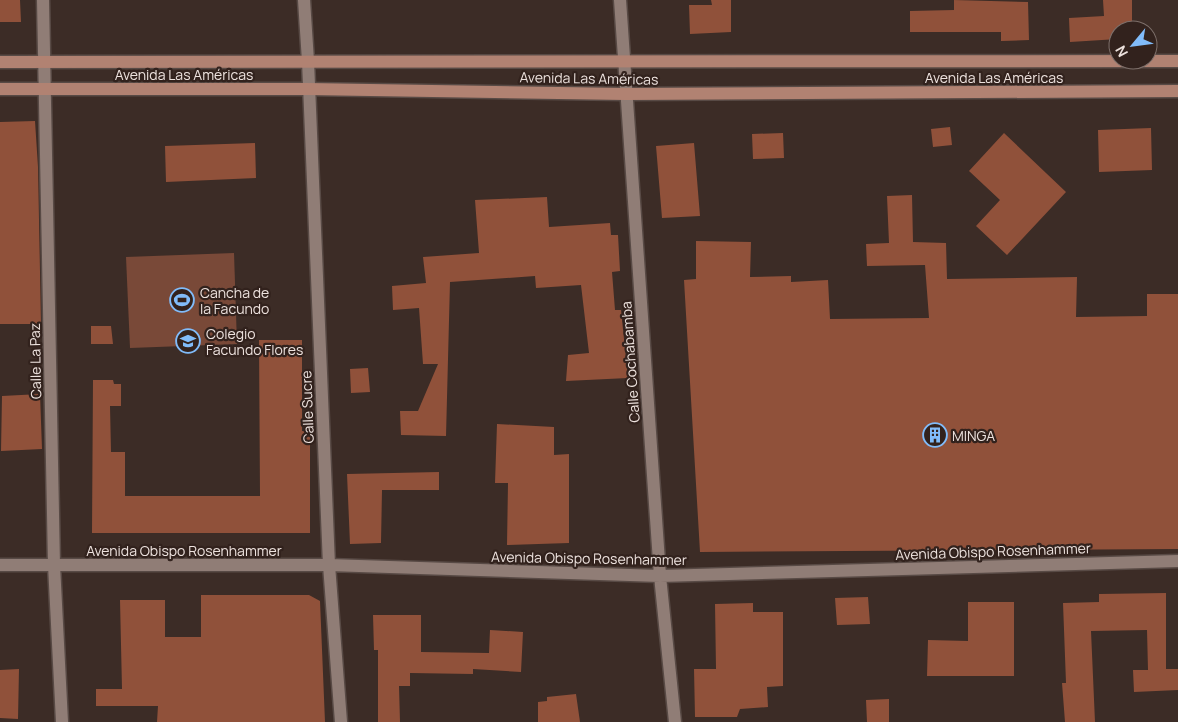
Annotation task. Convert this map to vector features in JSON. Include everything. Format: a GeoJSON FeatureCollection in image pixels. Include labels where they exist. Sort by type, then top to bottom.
{"type":"FeatureCollection","features":[{"type":"Feature","properties":{"kind":"main road","name":"Avenida Las Américas"},"geometry":{"type":"LineString","coordinates":[[0,62],[625,63],[1178,61]]}},
{"type":"Feature","properties":{"kind":"main road","name":"Avenida Las Américas"},"geometry":{"type":"LineString","coordinates":[[0,88],[308,89],[626,94],[1178,91]]}},
{"type":"Feature","properties":{"kind":"street","name":"Calle La Paz"},"geometry":{"type":"LineString","coordinates":[[43,0],[46,62],[54,565],[62,722]]}},
{"type":"Feature","properties":{"kind":"street","name":"Calle Sucre"},"geometry":{"type":"LineString","coordinates":[[304,0],[329,565],[341,722]]}},
{"type":"Feature","properties":{"kind":"street","name":"Calle Cochabamba"},"geometry":{"type":"LineString","coordinates":[[620,0],[660,576],[675,722]]}},
{"type":"Feature","properties":{"kind":"street","name":"Avenida Obispo Rosenhammer"},"geometry":{"type":"LineString","coordinates":[[0,564],[329,565],[660,576],[1178,561]]}},
{"type":"Feature","properties":{"kind":"shaded area","name":"Cancha de la Facundo"},"geometry":{"type":"Polygon","coordinates":[[[234,253],[237,344],[130,348],[126,257],[234,253]]]}},
{"type":"Feature","properties":{"kind":"building"},"geometry":{"type":"Polygon","coordinates":[[[0,0],[20,0],[21,22],[0,22],[0,0]]]}},
{"type":"Feature","properties":{"kind":"building"},"geometry":{"type":"Polygon","coordinates":[[[711,0],[731,0],[731,32],[690,34],[689,5],[712,5],[711,0]]]}},
{"type":"Feature","properties":{"kind":"building"},"geometry":{"type":"Polygon","coordinates":[[[954,0],[1028,2],[1029,40],[1001,41],[1001,32],[910,32],[910,11],[954,10],[954,0]]]}},
{"type":"Feature","properties":{"kind":"building"},"geometry":{"type":"Polygon","coordinates":[[[1103,0],[1132,0],[1132,20],[1108,20],[1108,40],[1070,42],[1069,18],[1104,16],[1103,0]]]}},
{"type":"Feature","properties":{"kind":"building"},"geometry":{"type":"Polygon","coordinates":[[[35,121],[38,167],[41,324],[0,324],[0,122],[35,121]]]}},
{"type":"Feature","properties":{"kind":"building"},"geometry":{"type":"Polygon","coordinates":[[[950,127],[952,145],[933,147],[931,129],[950,127]]]}},
{"type":"Feature","properties":{"kind":"building"},"geometry":{"type":"Polygon","coordinates":[[[1151,128],[1152,170],[1099,172],[1098,130],[1151,128]]]}},
{"type":"Feature","properties":{"kind":"building"},"geometry":{"type":"Polygon","coordinates":[[[783,133],[784,158],[753,159],[752,134],[783,133]]]}},
{"type":"Feature","properties":{"kind":"building"},"geometry":{"type":"Polygon","coordinates":[[[1004,133],[1066,192],[1007,255],[976,226],[1000,200],[969,171],[1004,133]]]}},
{"type":"Feature","properties":{"kind":"building"},"geometry":{"type":"Polygon","coordinates":[[[255,143],[256,178],[166,182],[165,146],[255,143]]]}},
{"type":"Feature","properties":{"kind":"building"},"geometry":{"type":"Polygon","coordinates":[[[694,143],[700,216],[662,218],[656,146],[694,143]]]}},
{"type":"Feature","properties":{"kind":"building","name":"MINGA"},"geometry":{"type":"Polygon","coordinates":[[[912,195],[913,242],[946,243],[947,279],[1077,277],[1076,317],[1147,316],[1147,294],[1178,294],[1178,549],[700,552],[684,280],[696,279],[696,241],[751,242],[750,277],[791,276],[791,282],[828,280],[830,319],[929,318],[925,265],[867,266],[866,244],[889,243],[887,196],[912,195]]]}},
{"type":"Feature","properties":{"kind":"building"},"geometry":{"type":"Polygon","coordinates":[[[547,197],[549,227],[610,223],[611,235],[618,235],[620,271],[612,272],[615,310],[621,310],[628,378],[566,381],[568,355],[589,353],[581,285],[536,288],[535,276],[450,282],[446,436],[401,435],[400,411],[418,411],[438,364],[423,364],[419,308],[393,310],[392,286],[426,283],[423,257],[479,253],[475,200],[547,197]]]}},
{"type":"Feature","properties":{"kind":"building"},"geometry":{"type":"Polygon","coordinates":[[[91,326],[111,326],[113,344],[91,344],[91,326]]]}},
{"type":"Feature","properties":{"kind":"building"},"geometry":{"type":"Polygon","coordinates":[[[259,340],[302,340],[302,431],[310,431],[310,533],[92,533],[93,380],[113,380],[114,384],[121,384],[121,406],[110,406],[111,452],[125,452],[125,496],[260,496],[259,340]]]}},
{"type":"Feature","properties":{"kind":"building"},"geometry":{"type":"Polygon","coordinates":[[[368,368],[370,392],[351,393],[350,369],[368,368]]]}},
{"type":"Feature","properties":{"kind":"building"},"geometry":{"type":"Polygon","coordinates":[[[40,394],[42,449],[1,451],[2,396],[40,394]]]}},
{"type":"Feature","properties":{"kind":"building"},"geometry":{"type":"Polygon","coordinates":[[[497,424],[554,427],[554,455],[569,454],[569,543],[507,545],[508,483],[495,483],[497,424]]]}},
{"type":"Feature","properties":{"kind":"building"},"geometry":{"type":"Polygon","coordinates":[[[439,472],[439,490],[382,490],[381,543],[350,544],[347,474],[439,472]]]}},
{"type":"Feature","properties":{"kind":"building"},"geometry":{"type":"Polygon","coordinates":[[[1166,593],[1166,669],[1178,669],[1178,690],[1134,692],[1133,670],[1148,670],[1147,630],[1091,631],[1095,722],[1065,722],[1062,683],[1066,683],[1063,603],[1099,602],[1099,594],[1166,593]]]}},
{"type":"Feature","properties":{"kind":"building"},"geometry":{"type":"Polygon","coordinates":[[[201,595],[309,595],[320,601],[325,722],[157,722],[158,706],[96,706],[96,689],[122,689],[120,600],[165,600],[165,637],[201,637],[201,595]]]}},
{"type":"Feature","properties":{"kind":"building"},"geometry":{"type":"Polygon","coordinates":[[[868,597],[870,624],[837,625],[835,598],[868,597]]]}},
{"type":"Feature","properties":{"kind":"building"},"geometry":{"type":"Polygon","coordinates":[[[968,602],[1014,602],[1014,676],[927,676],[928,640],[968,641],[968,602]]]}},
{"type":"Feature","properties":{"kind":"building"},"geometry":{"type":"Polygon","coordinates":[[[753,603],[753,612],[783,612],[783,686],[767,687],[768,707],[740,709],[737,717],[695,717],[694,669],[716,669],[715,604],[753,603]]]}},
{"type":"Feature","properties":{"kind":"building"},"geometry":{"type":"Polygon","coordinates":[[[373,615],[421,615],[421,652],[489,653],[490,630],[523,632],[521,672],[473,669],[473,674],[410,673],[410,686],[399,686],[400,722],[378,722],[378,650],[374,650],[373,615]]]}},
{"type":"Feature","properties":{"kind":"building"},"geometry":{"type":"Polygon","coordinates":[[[19,669],[18,719],[0,718],[0,670],[19,669]]]}},
{"type":"Feature","properties":{"kind":"building"},"geometry":{"type":"Polygon","coordinates":[[[576,694],[580,722],[538,722],[538,702],[547,701],[547,697],[576,694]]]}},
{"type":"Feature","properties":{"kind":"building"},"geometry":{"type":"Polygon","coordinates":[[[889,699],[889,722],[867,722],[866,700],[889,699]]]}},
{"type":"Feature","properties":{"kind":"place","name":"Cancha de la Facundo"},"geometry":{"type":"Point","coordinates":[182,300]}},
{"type":"Feature","properties":{"kind":"place","name":"Colegio Facundo Flores"},"geometry":{"type":"Point","coordinates":[188,341]}},
{"type":"Feature","properties":{"kind":"place","name":"MINGA"},"geometry":{"type":"Point","coordinates":[935,435]}}]}
